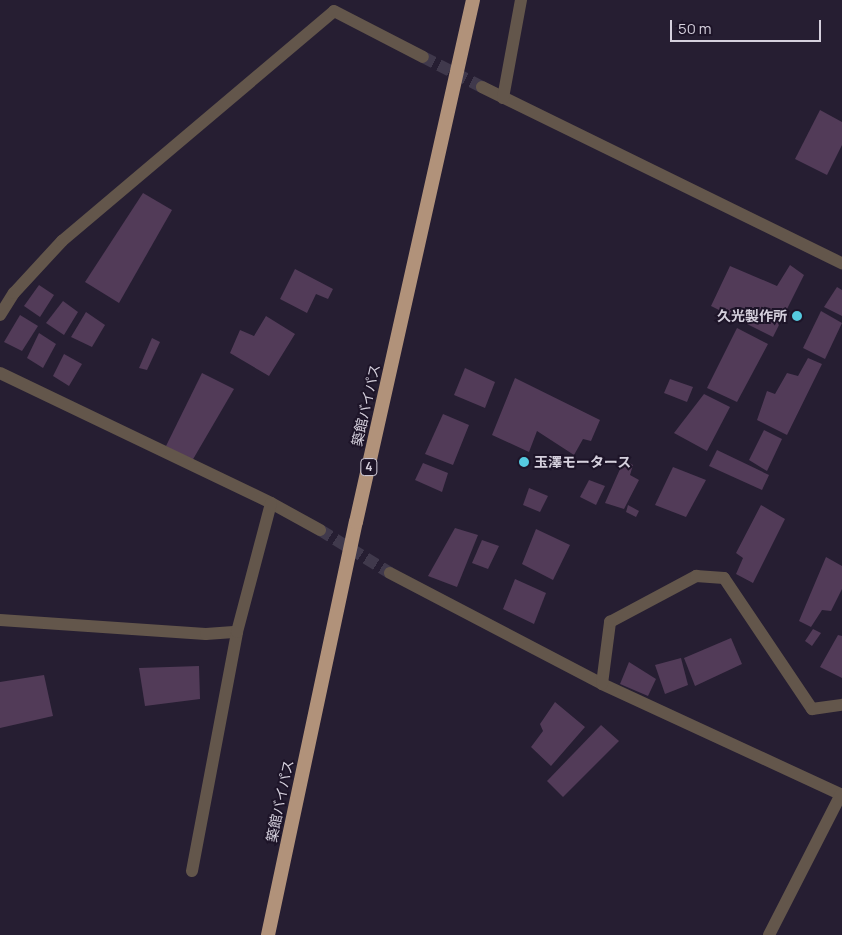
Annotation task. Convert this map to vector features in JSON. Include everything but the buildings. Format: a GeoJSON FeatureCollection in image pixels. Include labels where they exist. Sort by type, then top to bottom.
{"type":"FeatureCollection","features":[{"type":"Feature","properties":{"kind":"highway","name":"築館バイパス"},"geometry":{"type":"LineString","coordinates":[[268,935],[356,522],[473,0]]}},
{"type":"Feature","properties":{"kind":"street"},"geometry":{"type":"LineString","coordinates":[[502,98],[521,0]]}},
{"type":"Feature","properties":{"kind":"street"},"geometry":{"type":"LineString","coordinates":[[0,315],[14,293],[62,240],[334,11],[423,57]]}},
{"type":"Feature","properties":{"kind":"street"},"geometry":{"type":"LineString","coordinates":[[482,87],[842,263]]}},
{"type":"Feature","properties":{"kind":"street"},"geometry":{"type":"LineString","coordinates":[[0,373],[271,503],[320,530]]}},
{"type":"Feature","properties":{"kind":"street"},"geometry":{"type":"LineString","coordinates":[[192,871],[237,632],[271,503]]}},
{"type":"Feature","properties":{"kind":"street"},"geometry":{"type":"LineString","coordinates":[[390,573],[602,684],[841,795],[769,935]]}},
{"type":"Feature","properties":{"kind":"street"},"geometry":{"type":"LineString","coordinates":[[602,684],[610,622],[696,576],[724,578],[812,709],[842,705]]}},
{"type":"Feature","properties":{"kind":"street"},"geometry":{"type":"LineString","coordinates":[[0,620],[206,634],[237,632]]}},
{"type":"Feature","properties":{"kind":"tunnel"},"geometry":{"type":"LineString","coordinates":[[423,57],[482,87]]}},
{"type":"Feature","properties":{"kind":"tunnel"},"geometry":{"type":"LineString","coordinates":[[320,530],[390,573]]}},
{"type":"Feature","properties":{"kind":"place","name":"久光製作所"},"geometry":{"type":"Point","coordinates":[797,316]}},
{"type":"Feature","properties":{"kind":"place","name":"玉澤モータース"},"geometry":{"type":"Point","coordinates":[524,462]}}]}
